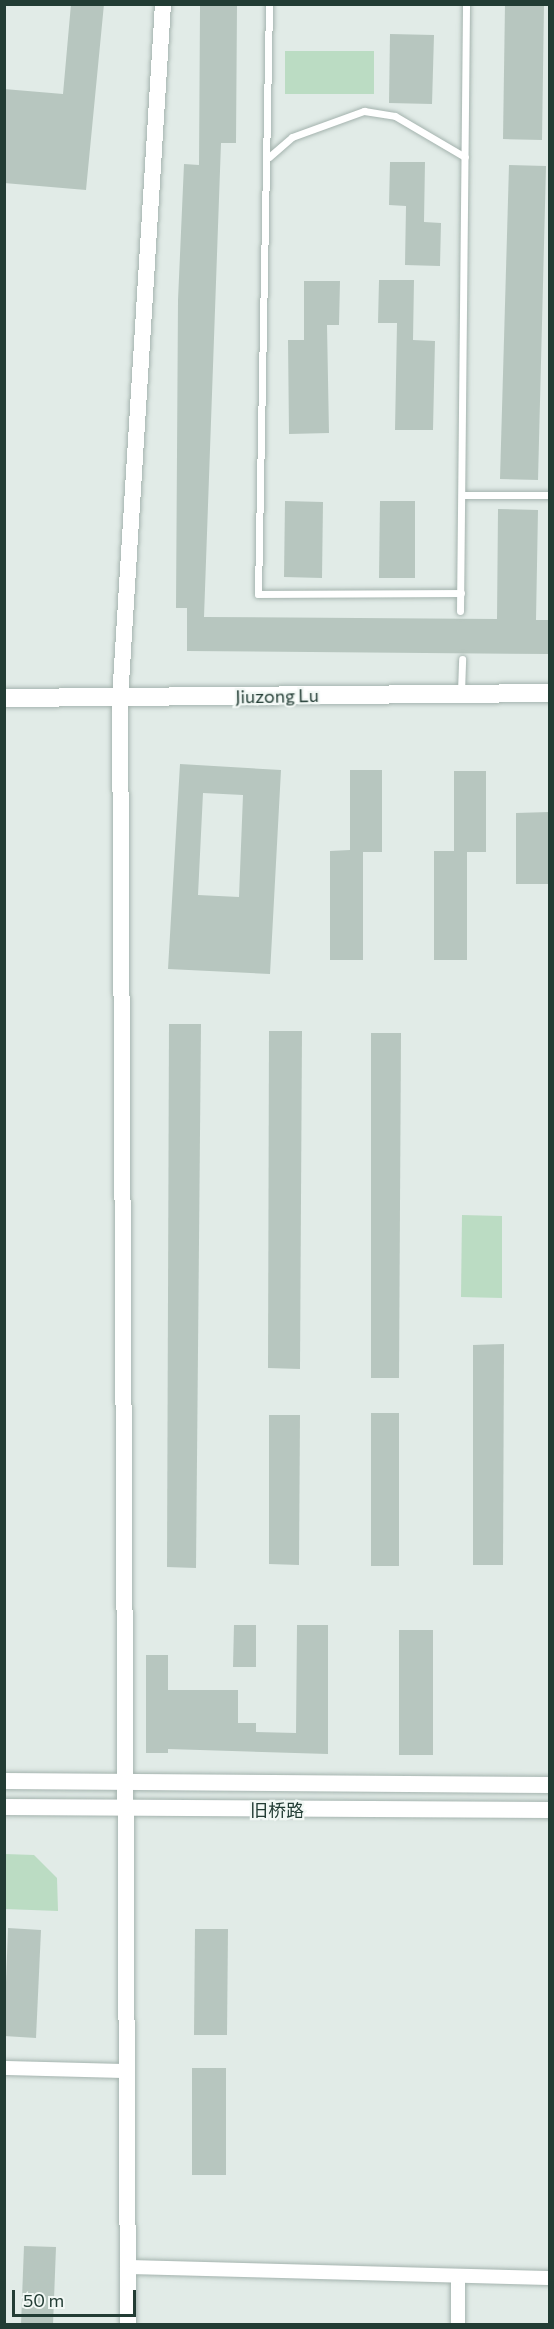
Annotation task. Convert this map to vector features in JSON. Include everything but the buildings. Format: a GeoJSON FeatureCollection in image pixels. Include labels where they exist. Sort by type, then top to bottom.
{"type":"FeatureCollection","features":[{"type":"Feature","properties":{"kind":"main road","name":"Jiuzong Lu"},"geometry":{"type":"LineString","coordinates":[[4,698],[120,699],[549,693]]}},
{"type":"Feature","properties":{"kind":"street"},"geometry":{"type":"LineString","coordinates":[[128,2325],[120,699],[163,4]]}},
{"type":"Feature","properties":{"kind":"street","name":"旧桥路"},"geometry":{"type":"LineString","coordinates":[[4,1781],[549,1785]]}},
{"type":"Feature","properties":{"kind":"street","name":"旧桥路"},"geometry":{"type":"LineString","coordinates":[[4,1807],[125,1810],[549,1810]]}},
{"type":"Feature","properties":{"kind":"street"},"geometry":{"type":"LineString","coordinates":[[4,2068],[126,2071]]}},
{"type":"Feature","properties":{"kind":"street"},"geometry":{"type":"LineString","coordinates":[[128,2267],[458,2278],[549,2278]]}},
{"type":"Feature","properties":{"kind":"street"},"geometry":{"type":"LineString","coordinates":[[458,2278],[458,2325]]}},
{"type":"Feature","properties":{"kind":"lane"},"geometry":{"type":"LineString","coordinates":[[269,4],[269,157],[261,220],[258,594],[461,593]]}},
{"type":"Feature","properties":{"kind":"lane"},"geometry":{"type":"LineString","coordinates":[[460,611],[466,4]]}},
{"type":"Feature","properties":{"kind":"lane"},"geometry":{"type":"LineString","coordinates":[[269,157],[292,137],[364,111],[395,116],[465,157]]}},
{"type":"Feature","properties":{"kind":"lane"},"geometry":{"type":"LineString","coordinates":[[462,495],[549,495]]}},
{"type":"Feature","properties":{"kind":"lane"},"geometry":{"type":"LineString","coordinates":[[461,693],[462,659]]}},
{"type":"Feature","properties":{"kind":"green space"},"geometry":{"type":"Polygon","coordinates":[[[285,51],[374,51],[374,94],[285,94],[285,51]]]}},
{"type":"Feature","properties":{"kind":"green space"},"geometry":{"type":"Polygon","coordinates":[[[462,1215],[502,1216],[502,1298],[461,1297],[462,1215]]]}},
{"type":"Feature","properties":{"kind":"green space"},"geometry":{"type":"Polygon","coordinates":[[[5,1854],[34,1855],[57,1878],[58,1911],[5,1909],[5,1854]]]}}]}
